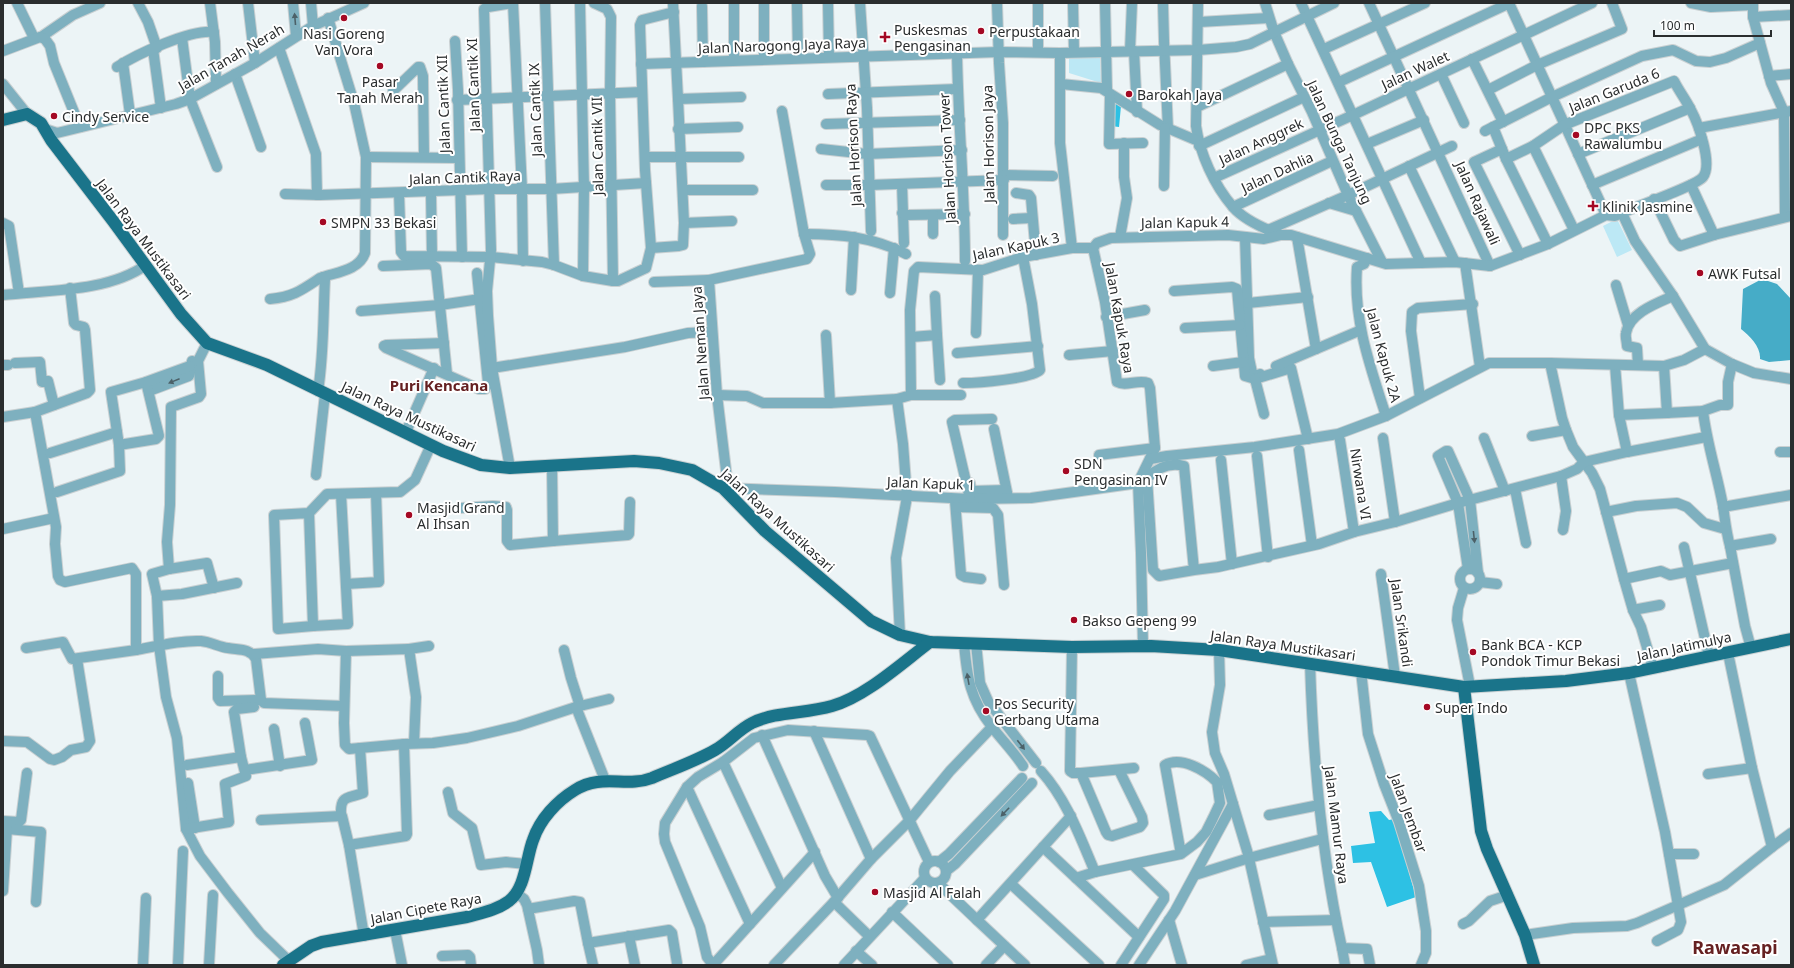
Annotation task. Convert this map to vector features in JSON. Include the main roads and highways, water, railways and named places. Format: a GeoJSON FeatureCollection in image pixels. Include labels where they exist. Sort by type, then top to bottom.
{"type":"FeatureCollection","features":[{"type":"Feature","properties":{"kind":"main road","name":"Jalan Raya Mustikasari"},"geometry":{"type":"LineString","coordinates":[[3,120],[27,114],[35,117],[181,314],[205,341],[268,365],[443,451],[481,465],[510,468],[634,462],[659,463],[692,470],[725,488],[765,531],[855,609],[880,626],[900,635],[930,642],[1072,647],[1143,646],[1219,650],[1467,686]]}},
{"type":"Feature","properties":{"kind":"main road","name":"Jalan Jatimulya"},"geometry":{"type":"LineString","coordinates":[[1467,686],[1566,681],[1629,673],[1791,639]]}},
{"type":"Feature","properties":{"kind":"main road","name":"Jalan Cipete Raya"},"geometry":{"type":"LineString","coordinates":[[286,963],[317,943],[364,936],[487,912],[509,901],[516,893],[536,832],[544,819],[558,803],[578,789],[594,782],[605,780],[632,781],[651,778],[706,755],[752,723],[765,718],[814,710],[842,703],[865,690],[930,642]]}},
{"type":"Feature","properties":{"kind":"main road"},"geometry":{"type":"LineString","coordinates":[[1467,686],[1481,831],[1487,849],[1525,935],[1534,965]]}},
{"type":"Feature","properties":{"kind":"place","name":"Nasi Goreng Van Vora"},"geometry":{"type":"Point","coordinates":[344,18]}},
{"type":"Feature","properties":{"kind":"place","name":"Perpustakaan"},"geometry":{"type":"Point","coordinates":[981,31]}},
{"type":"Feature","properties":{"kind":"place","name":"Puskesmas Pengasinan"},"geometry":{"type":"Point","coordinates":[885,37]}},
{"type":"Feature","properties":{"kind":"place","name":"Pasar Tanah Merah"},"geometry":{"type":"Point","coordinates":[380,66]}},
{"type":"Feature","properties":{"kind":"place","name":"Barokah Jaya"},"geometry":{"type":"Point","coordinates":[1129,94]}},
{"type":"Feature","properties":{"kind":"place","name":"Cindy Service"},"geometry":{"type":"Point","coordinates":[54,116]}},
{"type":"Feature","properties":{"kind":"place","name":"DPC PKS Rawalumbu"},"geometry":{"type":"Point","coordinates":[1576,135]}},
{"type":"Feature","properties":{"kind":"place","name":"Klinik Jasmine"},"geometry":{"type":"Point","coordinates":[1593,206]}},
{"type":"Feature","properties":{"kind":"place","name":"SMPN 33 Bekasi"},"geometry":{"type":"Point","coordinates":[323,222]}},
{"type":"Feature","properties":{"kind":"place","name":"AWK Futsal"},"geometry":{"type":"Point","coordinates":[1700,273]}},
{"type":"Feature","properties":{"kind":"place","name":"SDN Pengasinan IV"},"geometry":{"type":"Point","coordinates":[1066,471]}},
{"type":"Feature","properties":{"kind":"place","name":"Masjid Grand Al Ihsan"},"geometry":{"type":"Point","coordinates":[409,515]}},
{"type":"Feature","properties":{"kind":"place","name":"Bakso Gepeng 99"},"geometry":{"type":"Point","coordinates":[1074,620]}},
{"type":"Feature","properties":{"kind":"place","name":"Bank BCA - KCP Pondok Timur Bekasi"},"geometry":{"type":"Point","coordinates":[1473,652]}},
{"type":"Feature","properties":{"kind":"place","name":"Super Indo"},"geometry":{"type":"Point","coordinates":[1427,707]}},
{"type":"Feature","properties":{"kind":"place","name":"Pos Security Gerbang Utama"},"geometry":{"type":"Point","coordinates":[986,711]}},
{"type":"Feature","properties":{"kind":"place","name":"Masjid Al Falah"},"geometry":{"type":"Point","coordinates":[875,892]}},
{"type":"Feature","properties":{"kind":"district","name":"Puri Kencana"},"geometry":{"type":"Point","coordinates":[439,385]}},
{"type":"Feature","properties":{"kind":"district","name":"Rawasapi"},"geometry":{"type":"Point","coordinates":[1735,947]}}]}
